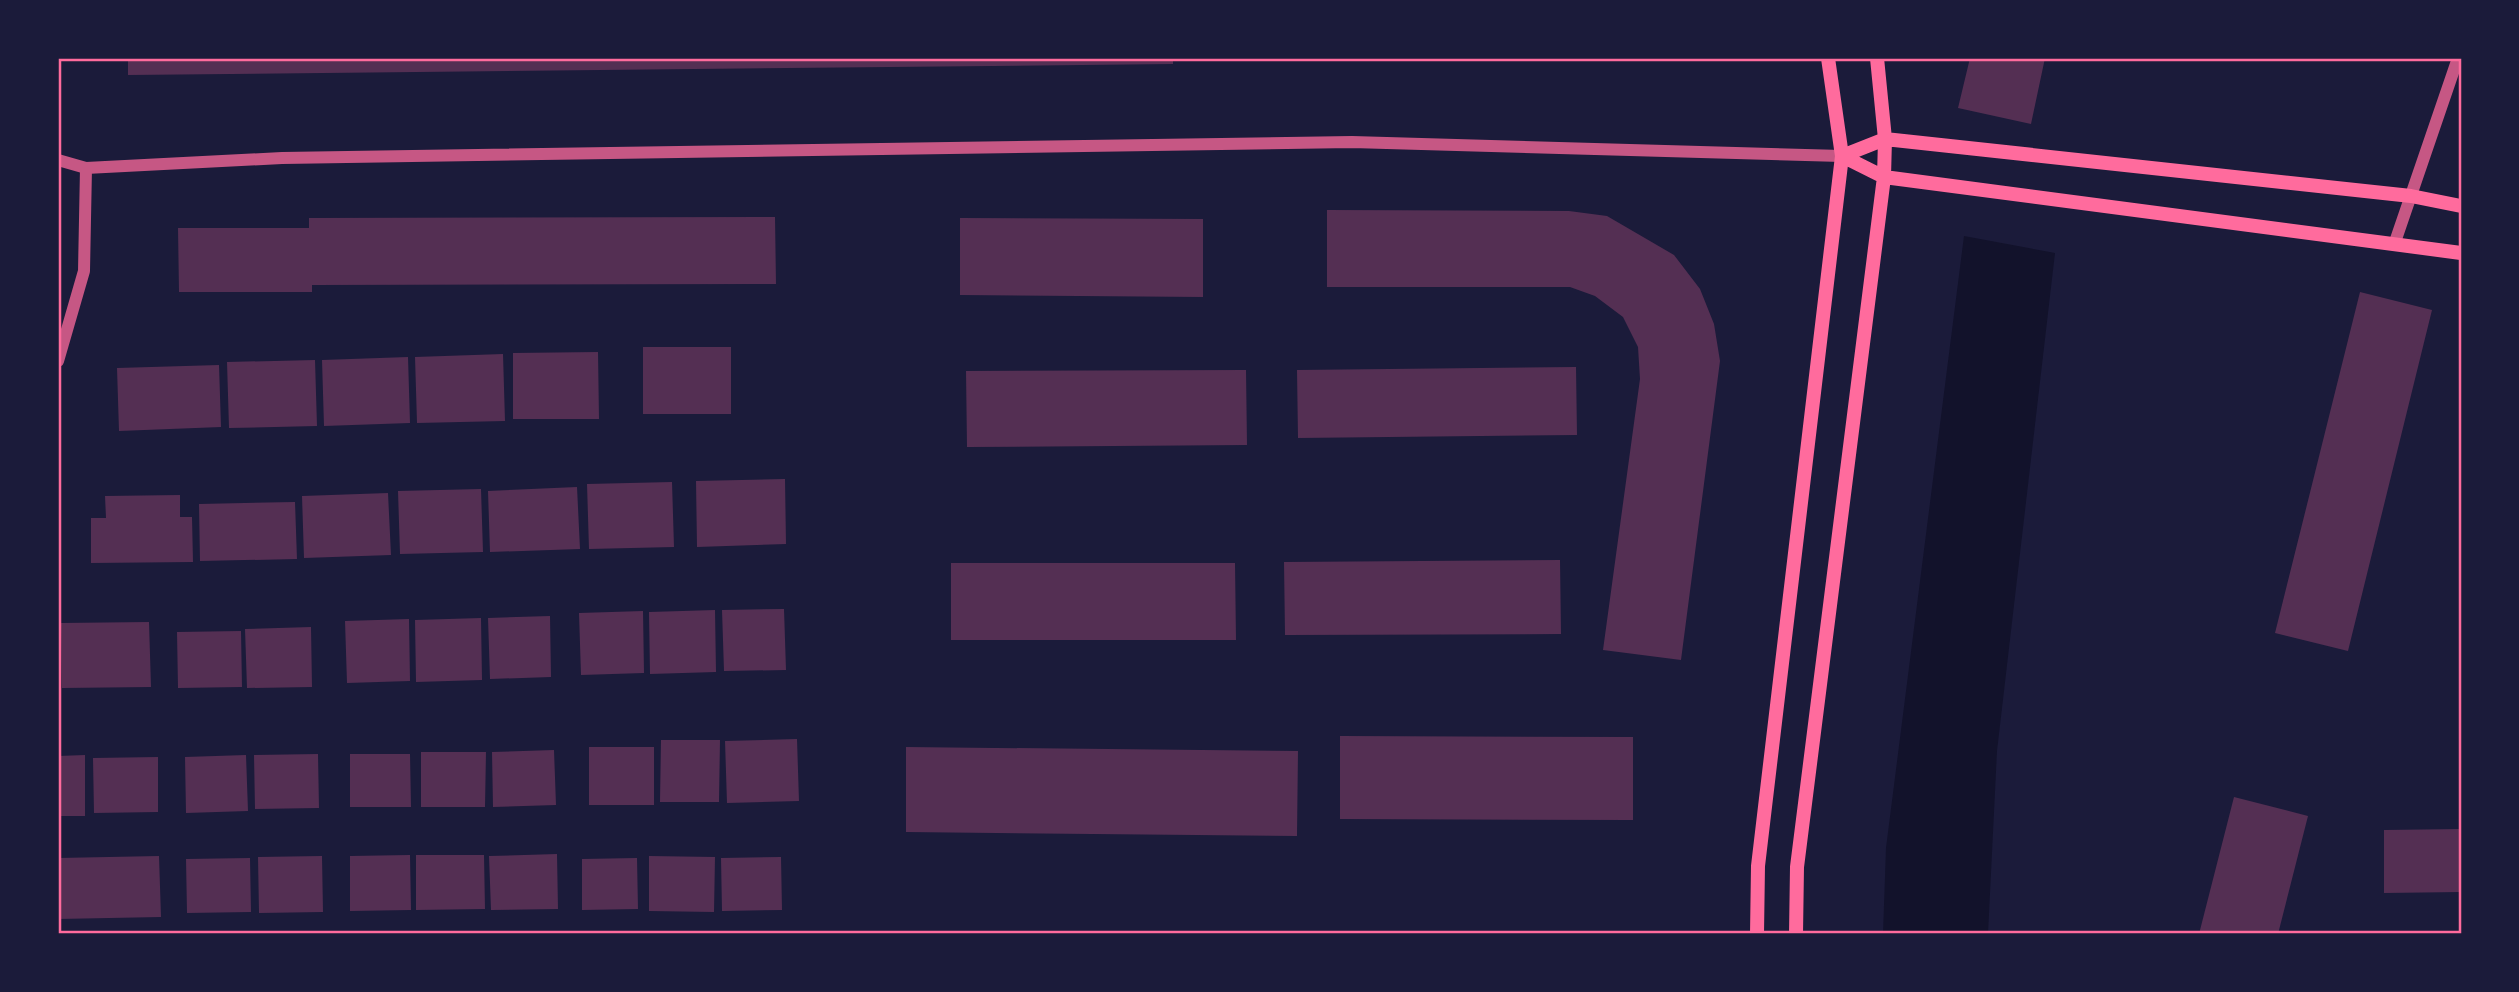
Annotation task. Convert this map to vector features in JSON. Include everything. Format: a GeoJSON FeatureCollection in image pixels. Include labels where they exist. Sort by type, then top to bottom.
{"type":"FeatureCollection","features":[{"type":"Feature","properties":{"kind":"main road"},"geometry":{"type":"LineString","coordinates":[[1757,934],[1758,866],[1842,156],[1828,58]]}},
{"type":"Feature","properties":{"kind":"main road"},"geometry":{"type":"LineString","coordinates":[[1796,934],[1797,867],[1884,177],[1885,139],[1877,58]]}},
{"type":"Feature","properties":{"kind":"main road"},"geometry":{"type":"LineString","coordinates":[[1842,156],[1885,139],[2410,196],[2461,206]]}},
{"type":"Feature","properties":{"kind":"main road"},"geometry":{"type":"LineString","coordinates":[[1842,156],[1884,177],[2395,242],[2461,253]]}},
{"type":"Feature","properties":{"kind":"street"},"geometry":{"type":"LineString","coordinates":[[2395,242],[2458,58]]}},
{"type":"Feature","properties":{"kind":"street"},"geometry":{"type":"LineString","coordinates":[[58,160],[86,168],[282,158],[1353,142],[1842,156]]}},
{"type":"Feature","properties":{"kind":"street"},"geometry":{"type":"LineString","coordinates":[[58,361],[84,271],[86,168]]}},
{"type":"Feature","properties":{"kind":"shaded area"},"geometry":{"type":"Polygon","coordinates":[[[1964,236],[2055,253],[1997,751],[1988,934],[1883,934],[1886,848],[1964,236]]]}},
{"type":"Feature","properties":{"kind":"building"},"geometry":{"type":"Polygon","coordinates":[[[128,58],[1173,58],[1173,64],[128,75],[128,58]]]}},
{"type":"Feature","properties":{"kind":"building"},"geometry":{"type":"Polygon","coordinates":[[[1970,58],[2045,58],[2031,124],[1958,108],[1970,58]]]}},
{"type":"Feature","properties":{"kind":"building"},"geometry":{"type":"Polygon","coordinates":[[[1327,210],[1569,211],[1607,216],[1674,255],[1700,289],[1714,324],[1720,361],[1681,660],[1603,650],[1640,379],[1638,347],[1623,317],[1595,296],[1570,287],[1327,287],[1327,210]]]}},
{"type":"Feature","properties":{"kind":"building"},"geometry":{"type":"Polygon","coordinates":[[[775,217],[776,284],[312,285],[312,292],[179,292],[178,228],[309,228],[309,218],[775,217]]]}},
{"type":"Feature","properties":{"kind":"building"},"geometry":{"type":"Polygon","coordinates":[[[960,218],[1203,219],[1203,297],[960,295],[960,218]]]}},
{"type":"Feature","properties":{"kind":"building"},"geometry":{"type":"Polygon","coordinates":[[[2360,292],[2432,310],[2348,651],[2275,633],[2360,292]]]}},
{"type":"Feature","properties":{"kind":"building"},"geometry":{"type":"Polygon","coordinates":[[[643,347],[731,347],[731,414],[643,414],[643,347]]]}},
{"type":"Feature","properties":{"kind":"building"},"geometry":{"type":"Polygon","coordinates":[[[598,352],[599,419],[513,419],[513,353],[598,352]]]}},
{"type":"Feature","properties":{"kind":"building"},"geometry":{"type":"Polygon","coordinates":[[[503,354],[505,421],[417,423],[415,357],[503,354]]]}},
{"type":"Feature","properties":{"kind":"building"},"geometry":{"type":"Polygon","coordinates":[[[408,357],[410,423],[324,426],[322,360],[408,357]]]}},
{"type":"Feature","properties":{"kind":"building"},"geometry":{"type":"Polygon","coordinates":[[[315,360],[317,426],[229,428],[227,362],[315,360]]]}},
{"type":"Feature","properties":{"kind":"building"},"geometry":{"type":"Polygon","coordinates":[[[219,365],[221,427],[119,431],[117,368],[219,365]]]}},
{"type":"Feature","properties":{"kind":"building"},"geometry":{"type":"Polygon","coordinates":[[[1576,367],[1577,435],[1298,438],[1297,370],[1576,367]]]}},
{"type":"Feature","properties":{"kind":"building"},"geometry":{"type":"Polygon","coordinates":[[[1246,370],[1247,445],[967,447],[966,371],[1246,370]]]}},
{"type":"Feature","properties":{"kind":"building"},"geometry":{"type":"Polygon","coordinates":[[[785,479],[786,544],[697,547],[696,481],[785,479]]]}},
{"type":"Feature","properties":{"kind":"building"},"geometry":{"type":"Polygon","coordinates":[[[672,482],[674,547],[589,549],[587,484],[672,482]]]}},
{"type":"Feature","properties":{"kind":"building"},"geometry":{"type":"Polygon","coordinates":[[[577,487],[580,549],[490,552],[488,491],[577,487]]]}},
{"type":"Feature","properties":{"kind":"building"},"geometry":{"type":"Polygon","coordinates":[[[481,489],[483,552],[400,554],[398,491],[481,489]]]}},
{"type":"Feature","properties":{"kind":"building"},"geometry":{"type":"Polygon","coordinates":[[[388,493],[391,555],[304,558],[302,496],[388,493]]]}},
{"type":"Feature","properties":{"kind":"building"},"geometry":{"type":"Polygon","coordinates":[[[180,495],[180,517],[192,517],[193,562],[91,563],[91,518],[106,518],[105,496],[180,495]]]}},
{"type":"Feature","properties":{"kind":"building"},"geometry":{"type":"Polygon","coordinates":[[[295,502],[297,559],[200,561],[199,504],[295,502]]]}},
{"type":"Feature","properties":{"kind":"building"},"geometry":{"type":"Polygon","coordinates":[[[1560,560],[1561,634],[1285,635],[1284,562],[1560,560]]]}},
{"type":"Feature","properties":{"kind":"building"},"geometry":{"type":"Polygon","coordinates":[[[951,563],[1235,563],[1236,640],[951,640],[951,563]]]}},
{"type":"Feature","properties":{"kind":"building"},"geometry":{"type":"Polygon","coordinates":[[[784,609],[786,670],[724,671],[722,610],[784,609]]]}},
{"type":"Feature","properties":{"kind":"building"},"geometry":{"type":"Polygon","coordinates":[[[715,610],[716,672],[650,674],[649,612],[715,610]]]}},
{"type":"Feature","properties":{"kind":"building"},"geometry":{"type":"Polygon","coordinates":[[[643,611],[644,673],[581,675],[579,613],[643,611]]]}},
{"type":"Feature","properties":{"kind":"building"},"geometry":{"type":"Polygon","coordinates":[[[550,616],[551,677],[490,679],[488,618],[550,616]]]}},
{"type":"Feature","properties":{"kind":"building"},"geometry":{"type":"Polygon","coordinates":[[[481,618],[482,680],[416,682],[415,620],[481,618]]]}},
{"type":"Feature","properties":{"kind":"building"},"geometry":{"type":"Polygon","coordinates":[[[409,619],[410,681],[347,683],[345,621],[409,619]]]}},
{"type":"Feature","properties":{"kind":"building"},"geometry":{"type":"Polygon","coordinates":[[[149,622],[151,687],[62,688],[61,623],[149,622]]]}},
{"type":"Feature","properties":{"kind":"building"},"geometry":{"type":"Polygon","coordinates":[[[311,627],[312,687],[247,688],[245,629],[311,627]]]}},
{"type":"Feature","properties":{"kind":"building"},"geometry":{"type":"Polygon","coordinates":[[[241,631],[242,687],[178,688],[177,632],[241,631]]]}},
{"type":"Feature","properties":{"kind":"building"},"geometry":{"type":"Polygon","coordinates":[[[1340,736],[1633,737],[1633,820],[1340,819],[1340,736]]]}},
{"type":"Feature","properties":{"kind":"building"},"geometry":{"type":"Polygon","coordinates":[[[797,739],[799,801],[727,803],[725,741],[797,739]]]}},
{"type":"Feature","properties":{"kind":"building"},"geometry":{"type":"Polygon","coordinates":[[[661,740],[720,740],[719,802],[660,802],[661,740]]]}},
{"type":"Feature","properties":{"kind":"building"},"geometry":{"type":"Polygon","coordinates":[[[589,747],[654,747],[654,805],[589,805],[589,747]]]}},
{"type":"Feature","properties":{"kind":"building"},"geometry":{"type":"Polygon","coordinates":[[[906,747],[1298,751],[1297,836],[906,832],[906,747]]]}},
{"type":"Feature","properties":{"kind":"building"},"geometry":{"type":"Polygon","coordinates":[[[554,750],[556,805],[493,807],[492,752],[554,750]]]}},
{"type":"Feature","properties":{"kind":"building"},"geometry":{"type":"Polygon","coordinates":[[[421,752],[486,752],[485,807],[421,807],[421,752]]]}},
{"type":"Feature","properties":{"kind":"building"},"geometry":{"type":"Polygon","coordinates":[[[318,754],[319,808],[255,809],[254,755],[318,754]]]}},
{"type":"Feature","properties":{"kind":"building"},"geometry":{"type":"Polygon","coordinates":[[[350,754],[410,754],[411,807],[350,807],[350,754]]]}},
{"type":"Feature","properties":{"kind":"building"},"geometry":{"type":"Polygon","coordinates":[[[85,755],[85,816],[58,816],[58,756],[85,755]]]}},
{"type":"Feature","properties":{"kind":"building"},"geometry":{"type":"Polygon","coordinates":[[[246,755],[248,811],[186,813],[185,757],[246,755]]]}},
{"type":"Feature","properties":{"kind":"building"},"geometry":{"type":"Polygon","coordinates":[[[158,757],[158,812],[94,813],[93,758],[158,757]]]}},
{"type":"Feature","properties":{"kind":"building"},"geometry":{"type":"Polygon","coordinates":[[[2234,797],[2308,816],[2278,934],[2199,934],[2234,797]]]}},
{"type":"Feature","properties":{"kind":"building"},"geometry":{"type":"Polygon","coordinates":[[[2461,829],[2461,892],[2384,893],[2384,830],[2461,829]]]}},
{"type":"Feature","properties":{"kind":"building"},"geometry":{"type":"Polygon","coordinates":[[[557,854],[558,909],[491,910],[489,856],[557,854]]]}},
{"type":"Feature","properties":{"kind":"building"},"geometry":{"type":"Polygon","coordinates":[[[410,855],[411,910],[350,911],[350,856],[410,855]]]}},
{"type":"Feature","properties":{"kind":"building"},"geometry":{"type":"Polygon","coordinates":[[[416,855],[484,855],[485,909],[416,910],[416,855]]]}},
{"type":"Feature","properties":{"kind":"building"},"geometry":{"type":"Polygon","coordinates":[[[159,856],[161,917],[58,919],[58,858],[159,856]]]}},
{"type":"Feature","properties":{"kind":"building"},"geometry":{"type":"Polygon","coordinates":[[[322,856],[323,912],[259,913],[258,857],[322,856]]]}},
{"type":"Feature","properties":{"kind":"building"},"geometry":{"type":"Polygon","coordinates":[[[649,856],[715,857],[714,912],[649,911],[649,856]]]}},
{"type":"Feature","properties":{"kind":"building"},"geometry":{"type":"Polygon","coordinates":[[[781,857],[782,910],[722,911],[721,858],[781,857]]]}},
{"type":"Feature","properties":{"kind":"building"},"geometry":{"type":"Polygon","coordinates":[[[250,858],[251,912],[187,913],[186,859],[250,858]]]}},
{"type":"Feature","properties":{"kind":"building"},"geometry":{"type":"Polygon","coordinates":[[[637,858],[638,909],[582,910],[582,859],[637,858]]]}}]}
